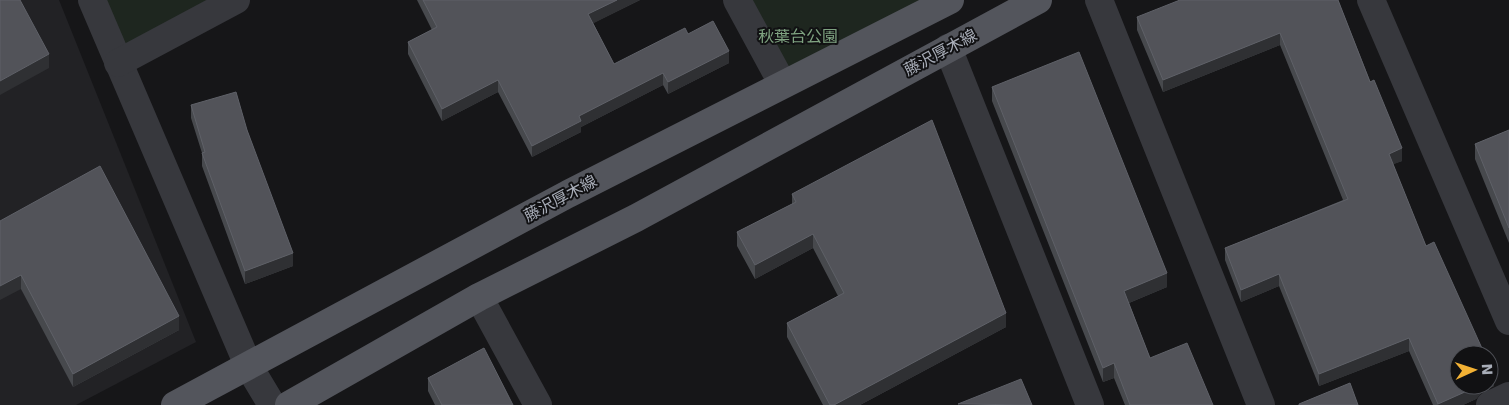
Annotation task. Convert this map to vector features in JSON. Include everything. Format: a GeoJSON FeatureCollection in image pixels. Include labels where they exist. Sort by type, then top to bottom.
{"type":"FeatureCollection","features":[{"type":"Feature","properties":{"kind":"main road","name":"藤沢厚木線"},"geometry":{"type":"LineString","coordinates":[[175,405],[248,364],[577,189],[782,83],[950,0]]}},
{"type":"Feature","properties":{"kind":"main road","name":"藤沢厚木線"},"geometry":{"type":"LineString","coordinates":[[288,405],[479,297],[636,218],[1038,0]]}},
{"type":"Feature","properties":{"kind":"street"},"geometry":{"type":"LineString","coordinates":[[92,0],[248,364],[272,405]]}},
{"type":"Feature","properties":{"kind":"street"},"geometry":{"type":"LineString","coordinates":[[118,63],[236,0]]}},
{"type":"Feature","properties":{"kind":"street"},"geometry":{"type":"LineString","coordinates":[[737,0],[782,83]]}},
{"type":"Feature","properties":{"kind":"street"},"geometry":{"type":"LineString","coordinates":[[1099,0],[1261,405]]}},
{"type":"Feature","properties":{"kind":"street"},"geometry":{"type":"LineString","coordinates":[[1371,0],[1509,321]]}},
{"type":"Feature","properties":{"kind":"street"},"geometry":{"type":"LineString","coordinates":[[948,48],[1090,405]]}},
{"type":"Feature","properties":{"kind":"street"},"geometry":{"type":"LineString","coordinates":[[479,297],[538,405]]}},
{"type":"Feature","properties":{"kind":"street"},"geometry":{"type":"LineString","coordinates":[[1490,405],[1509,396]]}},
{"type":"Feature","properties":{"kind":"shaded area"},"geometry":{"type":"Polygon","coordinates":[[[0,0],[59,0],[196,342],[76,405],[0,405],[0,0]]]}},
{"type":"Feature","properties":{"kind":"green space"},"geometry":{"type":"Polygon","coordinates":[[[92,0],[236,0],[118,63],[92,0]]]}},
{"type":"Feature","properties":{"kind":"green space","name":"秋葉台公園"},"geometry":{"type":"Polygon","coordinates":[[[737,0],[950,0],[782,83],[737,0]]]}},
{"type":"Feature","properties":{"kind":"building"},"geometry":{"type":"Polygon","coordinates":[[[0,0],[20,0],[49,54],[0,81],[0,0]]]}},
{"type":"Feature","properties":{"kind":"building"},"geometry":{"type":"Polygon","coordinates":[[[423,0],[617,0],[588,14],[614,64],[685,28],[688,34],[713,21],[729,51],[668,82],[663,73],[579,116],[581,121],[532,146],[498,80],[442,109],[408,42],[437,27],[423,0]]]}},
{"type":"Feature","properties":{"kind":"building"},"geometry":{"type":"Polygon","coordinates":[[[1180,0],[1338,0],[1370,82],[1374,80],[1402,148],[1389,154],[1426,246],[1434,242],[1480,345],[1449,345],[1449,395],[1458,395],[1438,404],[1409,338],[1319,374],[1279,274],[1241,290],[1225,248],[1348,199],[1280,33],[1163,80],[1137,17],[1180,0]]]}},
{"type":"Feature","properties":{"kind":"building"},"geometry":{"type":"Polygon","coordinates":[[[1079,52],[1167,273],[1124,291],[1150,358],[1187,343],[1213,405],[1130,405],[1114,363],[1103,368],[992,87],[1079,52]]]}},
{"type":"Feature","properties":{"kind":"building"},"geometry":{"type":"Polygon","coordinates":[[[236,92],[247,130],[293,253],[245,271],[202,153],[205,152],[191,105],[236,92]]]}},
{"type":"Feature","properties":{"kind":"building"},"geometry":{"type":"Polygon","coordinates":[[[932,120],[1006,313],[834,405],[830,405],[787,323],[844,293],[813,234],[755,265],[737,232],[796,202],[792,194],[932,120]]]}},
{"type":"Feature","properties":{"kind":"building"},"geometry":{"type":"Polygon","coordinates":[[[1509,130],[1509,228],[1475,144],[1509,130]]]}},
{"type":"Feature","properties":{"kind":"building"},"geometry":{"type":"Polygon","coordinates":[[[100,166],[179,316],[73,374],[21,275],[0,286],[0,221],[100,166]]]}},
{"type":"Feature","properties":{"kind":"building"},"geometry":{"type":"Polygon","coordinates":[[[484,348],[513,405],[442,405],[428,378],[484,348]]]}},
{"type":"Feature","properties":{"kind":"building"},"geometry":{"type":"Polygon","coordinates":[[[1021,379],[1032,405],[958,404],[1021,379]]]}},
{"type":"Feature","properties":{"kind":"building"},"geometry":{"type":"Polygon","coordinates":[[[1350,383],[1358,405],[1299,405],[1299,404],[1350,383]]]}}]}
